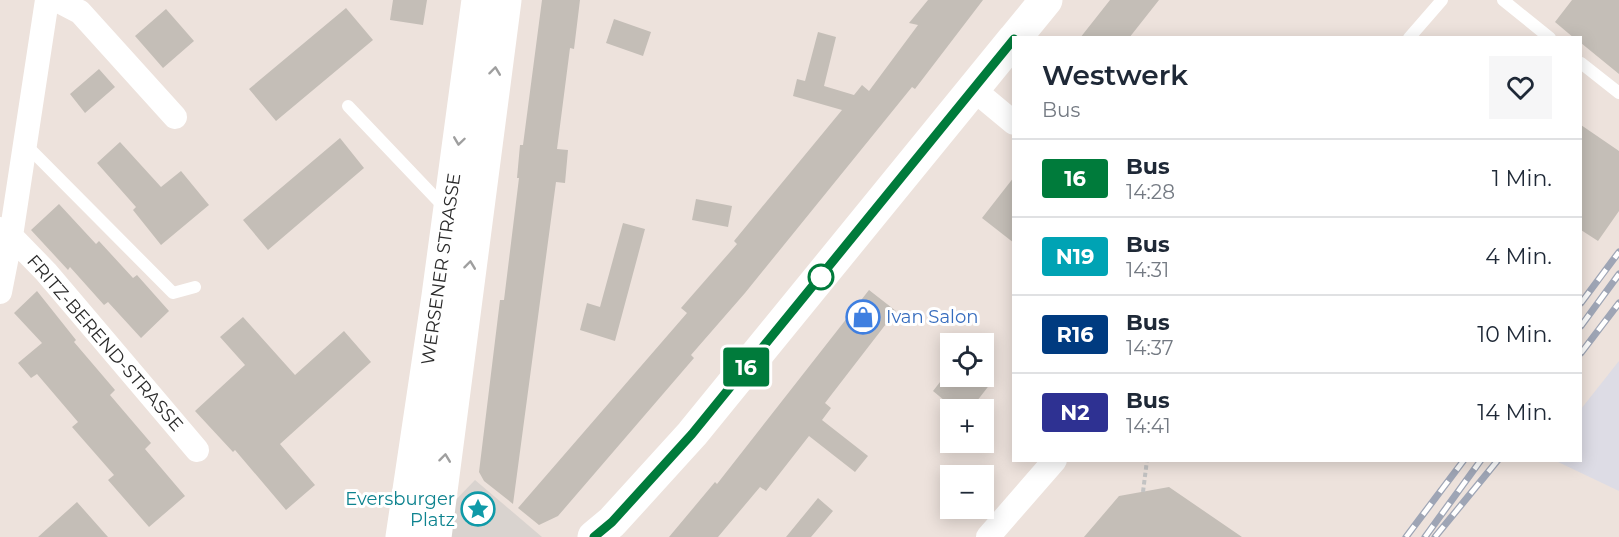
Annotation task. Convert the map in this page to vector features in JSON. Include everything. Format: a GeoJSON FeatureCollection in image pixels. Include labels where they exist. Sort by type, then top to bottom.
{"type":"FeatureCollection","features":[{"type":"Feature","properties":{"kind":"main road","name":"WERSENER STRASSE"},"geometry":{"type":"LineString","coordinates":[[402,537],[450,213],[478,0]]}},
{"type":"Feature","properties":{"kind":"main road","name":"WERSENER STRASSE"},"geometry":{"type":"LineString","coordinates":[[435,537],[505,0]]}},
{"type":"Feature","properties":{"kind":"main road"},"geometry":{"type":"LineString","coordinates":[[1017,36],[1046,0]]}},
{"type":"Feature","properties":{"kind":"main road"},"geometry":{"type":"LineString","coordinates":[[594,537],[612,522],[692,434],[1012,42]]}},
{"type":"Feature","properties":{"kind":"street","name":"FRITZ-BEREND-STRASSE"},"geometry":{"type":"LineString","coordinates":[[0,292],[6,232],[25,144],[47,0]]}},
{"type":"Feature","properties":{"kind":"street"},"geometry":{"type":"LineString","coordinates":[[57,0],[80,12],[175,117]]}},
{"type":"Feature","properties":{"kind":"street"},"geometry":{"type":"LineString","coordinates":[[974,89],[1012,121]]}},
{"type":"Feature","properties":{"kind":"street","name":"FRITZ-BEREND-STRASSE"},"geometry":{"type":"LineString","coordinates":[[6,232],[46,272],[197,450]]}},
{"type":"Feature","properties":{"kind":"street"},"geometry":{"type":"LineString","coordinates":[[988,537],[1053,462]]}},
{"type":"Feature","properties":{"kind":"lane"},"geometry":{"type":"LineString","coordinates":[[1411,36],[1443,0]]}},
{"type":"Feature","properties":{"kind":"lane"},"geometry":{"type":"LineString","coordinates":[[1503,0],[1548,36]]}},
{"type":"Feature","properties":{"kind":"lane"},"geometry":{"type":"LineString","coordinates":[[1582,64],[1619,93]]}},
{"type":"Feature","properties":{"kind":"lane"},"geometry":{"type":"LineString","coordinates":[[348,106],[450,213]]}},
{"type":"Feature","properties":{"kind":"lane"},"geometry":{"type":"LineString","coordinates":[[25,144],[173,293],[195,287]]}},
{"type":"Feature","properties":{"kind":"path"},"geometry":{"type":"LineString","coordinates":[[1143,492],[1147,462]]}},
{"type":"Feature","properties":{"kind":"shaded area"},"geometry":{"type":"Polygon","coordinates":[[[1619,361],[1619,491],[1558,462],[1582,462],[1582,408],[1619,361]]]}},
{"type":"Feature","properties":{"kind":"shaded area","name":"Eversburger Platz"},"geometry":{"type":"Polygon","coordinates":[[[475,480],[542,537],[420,537],[475,480]]]}},
{"type":"Feature","properties":{"kind":"building"},"geometry":{"type":"Polygon","coordinates":[[[393,0],[427,0],[423,25],[390,20],[393,0]]]}},
{"type":"Feature","properties":{"kind":"building"},"geometry":{"type":"Polygon","coordinates":[[[542,0],[580,0],[574,49],[570,48],[557,149],[568,150],[565,183],[556,182],[513,504],[484,481],[479,472],[500,300],[504,300],[519,178],[517,178],[520,145],[523,145],[542,0]]]}},
{"type":"Feature","properties":{"kind":"building"},"geometry":{"type":"Polygon","coordinates":[[[928,0],[983,0],[915,89],[912,87],[745,293],[691,355],[694,358],[558,516],[539,525],[518,508],[687,313],[681,308],[737,244],[734,241],[842,110],[793,96],[797,79],[805,81],[818,32],[836,37],[824,86],[854,95],[862,85],[869,91],[918,25],[909,23],[928,0]]]}},
{"type":"Feature","properties":{"kind":"building"},"geometry":{"type":"Polygon","coordinates":[[[1110,0],[1159,0],[1131,36],[1082,36],[1110,0]]]}},
{"type":"Feature","properties":{"kind":"building"},"geometry":{"type":"Polygon","coordinates":[[[1572,0],[1619,0],[1619,74],[1582,44],[1582,36],[1572,36],[1555,22],[1572,0]]]}},
{"type":"Feature","properties":{"kind":"building"},"geometry":{"type":"Polygon","coordinates":[[[346,8],[373,40],[276,121],[249,89],[346,8]]]}},
{"type":"Feature","properties":{"kind":"building"},"geometry":{"type":"Polygon","coordinates":[[[166,9],[194,41],[163,68],[135,36],[166,9]]]}},
{"type":"Feature","properties":{"kind":"building"},"geometry":{"type":"Polygon","coordinates":[[[614,19],[651,32],[643,56],[606,43],[614,19]]]}},
{"type":"Feature","properties":{"kind":"building"},"geometry":{"type":"Polygon","coordinates":[[[99,69],[115,87],[85,113],[70,94],[99,69]]]}},
{"type":"Feature","properties":{"kind":"building"},"geometry":{"type":"Polygon","coordinates":[[[1582,126],[1619,151],[1619,211],[1598,241],[1582,231],[1582,126]]]}},
{"type":"Feature","properties":{"kind":"building"},"geometry":{"type":"Polygon","coordinates":[[[340,138],[364,168],[268,250],[243,220],[340,138]]]}},
{"type":"Feature","properties":{"kind":"building"},"geometry":{"type":"Polygon","coordinates":[[[120,142],[161,187],[181,171],[209,205],[161,245],[133,210],[136,207],[97,163],[120,142]]]}},
{"type":"Feature","properties":{"kind":"building"},"geometry":{"type":"Polygon","coordinates":[[[1012,180],[1012,241],[982,218],[1012,180]]]}},
{"type":"Feature","properties":{"kind":"building"},"geometry":{"type":"Polygon","coordinates":[[[696,199],[732,206],[728,227],[692,220],[696,199]]]}},
{"type":"Feature","properties":{"kind":"building"},"geometry":{"type":"Polygon","coordinates":[[[59,204],[96,244],[99,241],[133,278],[137,275],[169,311],[141,338],[108,302],[104,305],[70,267],[68,270],[31,230],[59,204]]]}},
{"type":"Feature","properties":{"kind":"building"},"geometry":{"type":"Polygon","coordinates":[[[623,223],[645,229],[615,341],[580,330],[587,303],[600,307],[623,223]]]}},
{"type":"Feature","properties":{"kind":"building"},"geometry":{"type":"Polygon","coordinates":[[[869,290],[896,311],[825,403],[831,408],[822,420],[868,456],[855,472],[809,436],[766,491],[760,487],[718,537],[669,537],[715,482],[717,484],[869,290]]]}},
{"type":"Feature","properties":{"kind":"building"},"geometry":{"type":"Polygon","coordinates":[[[37,291],[76,340],[74,342],[115,390],[110,395],[151,443],[145,449],[185,496],[149,527],[108,480],[114,475],[72,427],[78,422],[37,374],[31,378],[18,363],[42,343],[14,313],[37,291]]]}},
{"type":"Feature","properties":{"kind":"building"},"geometry":{"type":"Polygon","coordinates":[[[243,317],[295,375],[344,331],[371,362],[280,444],[315,485],[286,510],[235,450],[233,452],[195,411],[245,365],[220,337],[243,317]]]}},
{"type":"Feature","properties":{"kind":"building"},"geometry":{"type":"Polygon","coordinates":[[[940,382],[940,387],[988,387],[979,399],[943,399],[933,391],[940,382]]]}},
{"type":"Feature","properties":{"kind":"building"},"geometry":{"type":"Polygon","coordinates":[[[1169,487],[1242,537],[1084,537],[1119,496],[1169,487]]]}},
{"type":"Feature","properties":{"kind":"building"},"geometry":{"type":"Polygon","coordinates":[[[818,498],[833,511],[811,537],[786,537],[818,498]]]}},
{"type":"Feature","properties":{"kind":"building"},"geometry":{"type":"Polygon","coordinates":[[[77,502],[108,537],[38,537],[77,502]]]}},
{"type":"Feature","properties":{"kind":"railway"},"geometry":{"type":"LineString","coordinates":[[1582,302],[1619,252]]}},
{"type":"Feature","properties":{"kind":"railway"},"geometry":{"type":"LineString","coordinates":[[1582,325],[1619,274]]}},
{"type":"Feature","properties":{"kind":"railway"},"geometry":{"type":"LineString","coordinates":[[1582,352],[1619,303]]}},
{"type":"Feature","properties":{"kind":"railway"},"geometry":{"type":"LineString","coordinates":[[1406,537],[1462,462]]}},
{"type":"Feature","properties":{"kind":"railway"},"geometry":{"type":"LineString","coordinates":[[1425,537],[1480,462]]}},
{"type":"Feature","properties":{"kind":"railway"},"geometry":{"type":"LineString","coordinates":[[1435,537],[1496,462]]}},
{"type":"Feature","properties":{"kind":"bus line","name":"16"},"geometry":{"type":"LineString","coordinates":[[594,537],[612,522],[692,434],[1012,41]]}},
{"type":"Feature","properties":{"kind":"place","name":"Ivan Salon"},"geometry":{"type":"Point","coordinates":[863,317]}},
{"type":"Feature","properties":{"kind":"place","name":"Eversburger Platz"},"geometry":{"type":"Point","coordinates":[478,509]}}]}
